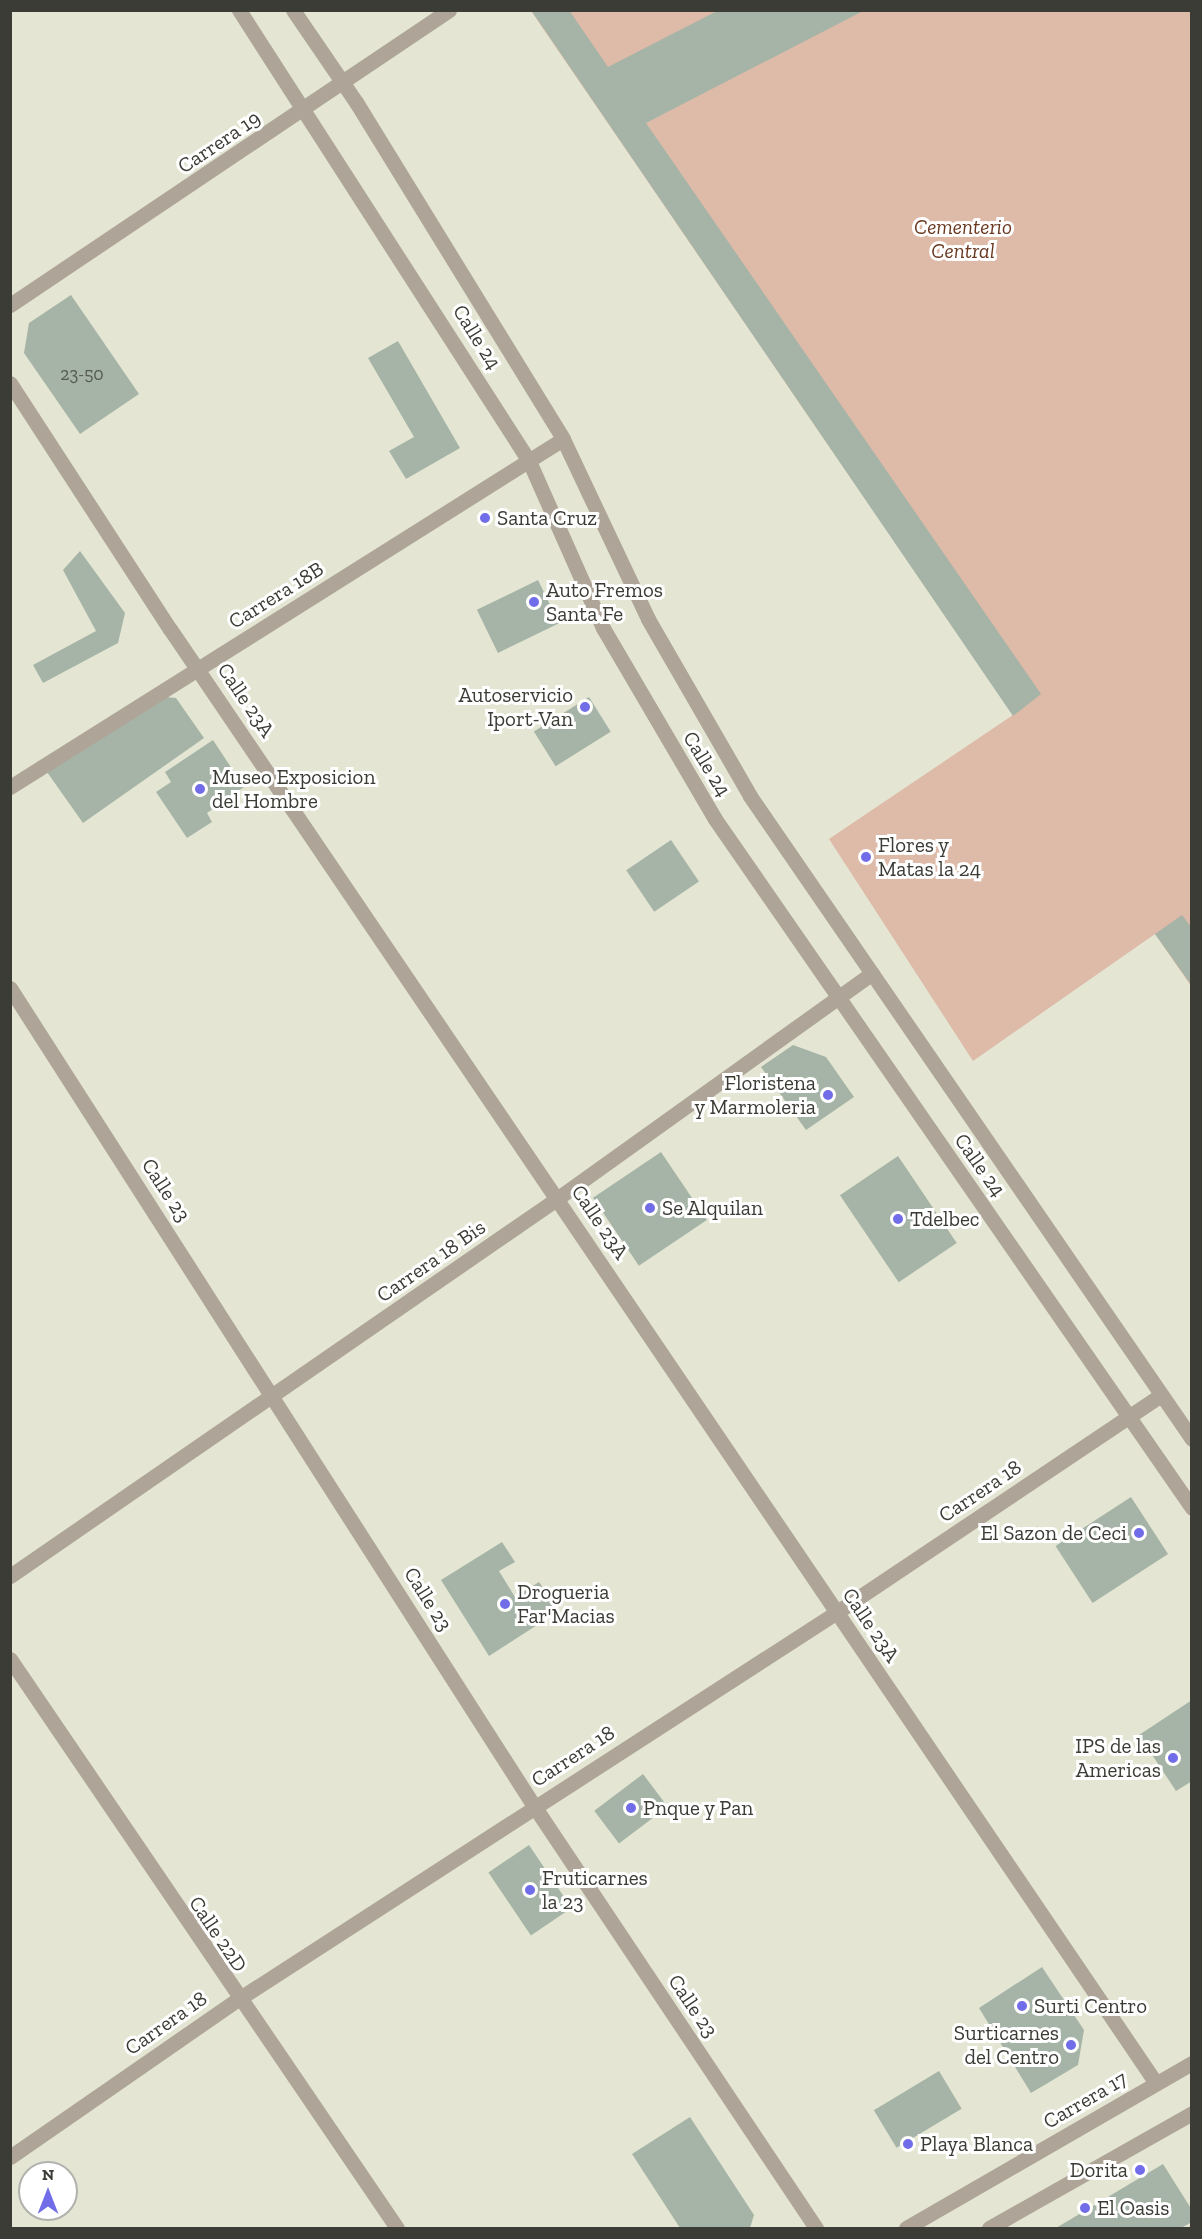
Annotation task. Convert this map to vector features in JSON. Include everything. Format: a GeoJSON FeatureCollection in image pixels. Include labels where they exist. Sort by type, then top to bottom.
{"type":"FeatureCollection","features":[{"type":"Feature","properties":{"kind":"street","name":"Calle 24"},"geometry":{"type":"LineString","coordinates":[[239,10],[307,109],[529,461],[603,628],[716,819],[1191,1508]]}},
{"type":"Feature","properties":{"kind":"street","name":"Calle 24"},"geometry":{"type":"LineString","coordinates":[[293,10],[344,84],[563,439],[696,709],[872,974],[1191,1439]]}},
{"type":"Feature","properties":{"kind":"street","name":"Carrera 19"},"geometry":{"type":"LineString","coordinates":[[10,306],[307,109],[449,10]]}},
{"type":"Feature","properties":{"kind":"street","name":"Calle 23A"},"geometry":{"type":"LineString","coordinates":[[10,383],[199,668],[1156,2083]]}},
{"type":"Feature","properties":{"kind":"street","name":"Carrera 18B"},"geometry":{"type":"LineString","coordinates":[[10,787],[563,439]]}},
{"type":"Feature","properties":{"kind":"street","name":"Carrera 18 Bis"},"geometry":{"type":"LineString","coordinates":[[10,1576],[558,1198],[837,996],[872,974]]}},
{"type":"Feature","properties":{"kind":"street","name":"Calle 23"},"geometry":{"type":"LineString","coordinates":[[10,988],[274,1396],[534,1806],[816,2229]]}},
{"type":"Feature","properties":{"kind":"street","name":"Carrera 18"},"geometry":{"type":"LineString","coordinates":[[10,2157],[237,2000],[837,1612],[1161,1395]]}},
{"type":"Feature","properties":{"kind":"street","name":"Calle 22D"},"geometry":{"type":"LineString","coordinates":[[10,1659],[237,2000],[397,2229]]}},
{"type":"Feature","properties":{"kind":"street","name":"Carrera 17"},"geometry":{"type":"LineString","coordinates":[[906,2229],[1191,2063]]}},
{"type":"Feature","properties":{"kind":"street"},"geometry":{"type":"LineString","coordinates":[[989,2229],[1191,2113]]}},
{"type":"Feature","properties":{"kind":"green space","name":"Cementerio Central"},"geometry":{"type":"Polygon","coordinates":[[[531,11],[1191,11],[1191,986],[1155,934],[973,1061],[829,839],[1013,715],[531,11]]]}},
{"type":"Feature","properties":{"kind":"building"},"geometry":{"type":"Polygon","coordinates":[[[531,10],[569,10],[608,67],[719,10],[865,10],[646,123],[1041,694],[1013,716],[531,10]]]}},
{"type":"Feature","properties":{"kind":"building"},"geometry":{"type":"Polygon","coordinates":[[[71,295],[139,394],[80,434],[24,353],[29,323],[71,295]]]}},
{"type":"Feature","properties":{"kind":"building"},"geometry":{"type":"Polygon","coordinates":[[[398,341],[460,448],[406,479],[389,451],[414,437],[368,358],[398,341]]]}},
{"type":"Feature","properties":{"kind":"building"},"geometry":{"type":"Polygon","coordinates":[[[80,551],[125,613],[118,643],[43,683],[33,665],[96,631],[63,570],[80,551]]]}},
{"type":"Feature","properties":{"kind":"building"},"geometry":{"type":"Polygon","coordinates":[[[538,580],[559,623],[498,653],[477,610],[538,580]]]}},
{"type":"Feature","properties":{"kind":"building"},"geometry":{"type":"Polygon","coordinates":[[[156,696],[176,698],[204,738],[83,823],[47,772],[156,696]]]}},
{"type":"Feature","properties":{"kind":"building"},"geometry":{"type":"Polygon","coordinates":[[[589,697],[611,732],[556,766],[534,731],[589,697]]]}},
{"type":"Feature","properties":{"kind":"building","name":"Museo Exposicion del Hombre"},"geometry":{"type":"Polygon","coordinates":[[[213,740],[244,787],[207,813],[212,822],[187,838],[156,792],[171,782],[165,772],[213,740]]]}},
{"type":"Feature","properties":{"kind":"building"},"geometry":{"type":"Polygon","coordinates":[[[671,840],[699,881],[654,912],[626,870],[671,840]]]}},
{"type":"Feature","properties":{"kind":"building"},"geometry":{"type":"Polygon","coordinates":[[[1182,915],[1192,928],[1192,986],[1155,934],[1182,915]]]}},
{"type":"Feature","properties":{"kind":"building"},"geometry":{"type":"Polygon","coordinates":[[[793,1045],[826,1057],[854,1097],[806,1130],[761,1067],[793,1045]]]}},
{"type":"Feature","properties":{"kind":"building","name":"Se Alquilan"},"geometry":{"type":"Polygon","coordinates":[[[661,1152],[707,1220],[639,1266],[593,1198],[661,1152]]]}},
{"type":"Feature","properties":{"kind":"building","name":"Tdelbec"},"geometry":{"type":"Polygon","coordinates":[[[898,1156],[957,1243],[899,1282],[840,1195],[898,1156]]]}},
{"type":"Feature","properties":{"kind":"building"},"geometry":{"type":"Polygon","coordinates":[[[1131,1497],[1168,1554],[1093,1603],[1056,1546],[1131,1497]]]}},
{"type":"Feature","properties":{"kind":"building","name":"Drogueria Far'Macias"},"geometry":{"type":"Polygon","coordinates":[[[502,1542],[515,1562],[499,1571],[515,1597],[539,1582],[559,1611],[489,1656],[441,1580],[502,1542]]]}},
{"type":"Feature","properties":{"kind":"building","name":"IPS de las Americas"},"geometry":{"type":"Polygon","coordinates":[[[1192,1700],[1192,1781],[1176,1791],[1139,1735],[1192,1700]]]}},
{"type":"Feature","properties":{"kind":"building","name":"Pnque y Pan"},"geometry":{"type":"Polygon","coordinates":[[[643,1774],[668,1807],[619,1843],[594,1811],[643,1774]]]}},
{"type":"Feature","properties":{"kind":"building","name":"Fruticarnes la 23"},"geometry":{"type":"Polygon","coordinates":[[[529,1845],[571,1908],[531,1935],[488,1872],[529,1845]]]}},
{"type":"Feature","properties":{"kind":"building"},"geometry":{"type":"Polygon","coordinates":[[[1042,1967],[1084,2030],[1078,2065],[1031,2093],[979,2008],[1042,1967]]]}},
{"type":"Feature","properties":{"kind":"building"},"geometry":{"type":"Polygon","coordinates":[[[939,2071],[962,2109],[897,2148],[874,2110],[939,2071]]]}},
{"type":"Feature","properties":{"kind":"building"},"geometry":{"type":"Polygon","coordinates":[[[690,2117],[754,2215],[750,2228],[680,2228],[632,2154],[690,2117]]]}},
{"type":"Feature","properties":{"kind":"building"},"geometry":{"type":"Polygon","coordinates":[[[1163,2164],[1192,2210],[1192,2222],[1181,2228],[1056,2228],[1163,2164]]]}},
{"type":"Feature","properties":{"kind":"place","name":"Santa Cruz"},"geometry":{"type":"Point","coordinates":[485,518]}},
{"type":"Feature","properties":{"kind":"place","name":"Auto Fremos Santa Fe"},"geometry":{"type":"Point","coordinates":[534,602]}},
{"type":"Feature","properties":{"kind":"place","name":"Autoservicio Iport-Van"},"geometry":{"type":"Point","coordinates":[585,707]}},
{"type":"Feature","properties":{"kind":"place","name":"Museo Exposicion del Hombre"},"geometry":{"type":"Point","coordinates":[200,789]}},
{"type":"Feature","properties":{"kind":"place","name":"Flores y Matas la 24"},"geometry":{"type":"Point","coordinates":[866,857]}},
{"type":"Feature","properties":{"kind":"place","name":"Floristena y Marmoleria"},"geometry":{"type":"Point","coordinates":[828,1095]}},
{"type":"Feature","properties":{"kind":"place","name":"Se Alquilan"},"geometry":{"type":"Point","coordinates":[650,1208]}},
{"type":"Feature","properties":{"kind":"place","name":"Tdelbec"},"geometry":{"type":"Point","coordinates":[898,1219]}},
{"type":"Feature","properties":{"kind":"place","name":"El Sazon de Ceci"},"geometry":{"type":"Point","coordinates":[1139,1533]}},
{"type":"Feature","properties":{"kind":"place","name":"Drogueria Far'Macias"},"geometry":{"type":"Point","coordinates":[505,1604]}},
{"type":"Feature","properties":{"kind":"place","name":"IPS de las Americas"},"geometry":{"type":"Point","coordinates":[1173,1758]}},
{"type":"Feature","properties":{"kind":"place","name":"Pnque y Pan"},"geometry":{"type":"Point","coordinates":[631,1808]}},
{"type":"Feature","properties":{"kind":"place","name":"Fruticarnes la 23"},"geometry":{"type":"Point","coordinates":[530,1890]}},
{"type":"Feature","properties":{"kind":"place","name":"Surti Centro"},"geometry":{"type":"Point","coordinates":[1022,2006]}},
{"type":"Feature","properties":{"kind":"place","name":"Surticarnes del Centro"},"geometry":{"type":"Point","coordinates":[1071,2045]}},
{"type":"Feature","properties":{"kind":"place","name":"Playa Blanca"},"geometry":{"type":"Point","coordinates":[908,2144]}},
{"type":"Feature","properties":{"kind":"place","name":"Dorita"},"geometry":{"type":"Point","coordinates":[1140,2170]}},
{"type":"Feature","properties":{"kind":"place","name":"El Oasis"},"geometry":{"type":"Point","coordinates":[1085,2208]}}]}
